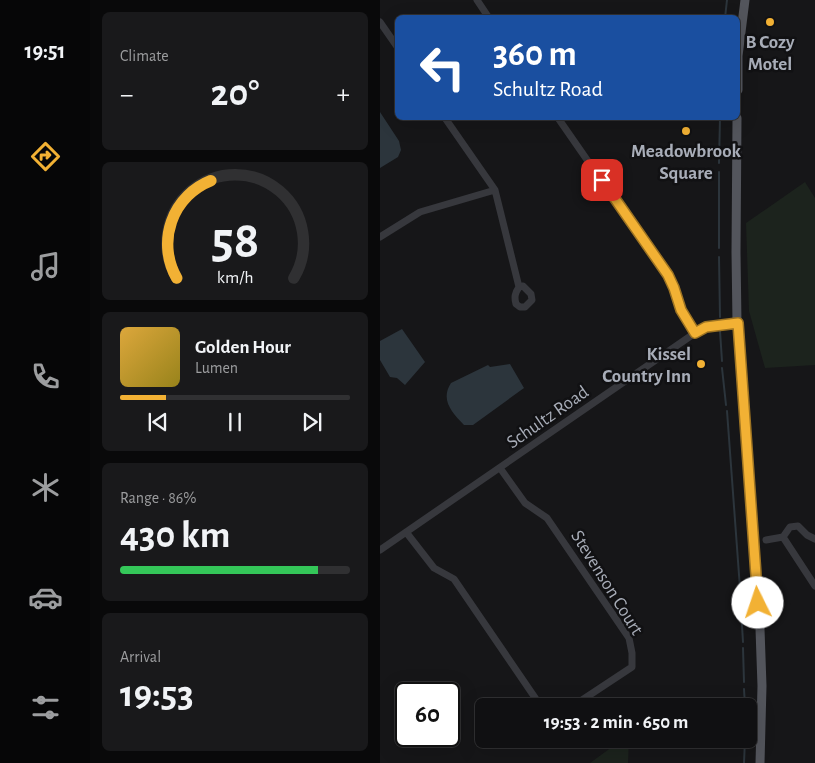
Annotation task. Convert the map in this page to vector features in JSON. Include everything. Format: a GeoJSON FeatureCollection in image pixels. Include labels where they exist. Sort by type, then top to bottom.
{"type":"FeatureCollection","features":[{"type":"Feature","properties":{"kind":"main road"},"geometry":{"type":"LineString","coordinates":[[740,40],[745,0]]}},
{"type":"Feature","properties":{"kind":"main road"},"geometry":{"type":"LineString","coordinates":[[737,120],[736,252],[738,323],[760,629],[762,686],[760,763]]}},
{"type":"Feature","properties":{"kind":"street"},"geometry":{"type":"LineString","coordinates":[[477,0],[487,15]]}},
{"type":"Feature","properties":{"kind":"street"},"geometry":{"type":"LineString","coordinates":[[380,22],[395,44]]}},
{"type":"Feature","properties":{"kind":"street"},"geometry":{"type":"LineString","coordinates":[[446,120],[494,190],[519,287]]}},
{"type":"Feature","properties":{"kind":"street"},"geometry":{"type":"LineString","coordinates":[[559,120],[668,275],[681,310],[695,333]]}},
{"type":"Feature","properties":{"kind":"street"},"geometry":{"type":"LineString","coordinates":[[380,237],[420,212],[494,190]]}},
{"type":"Feature","properties":{"kind":"street","name":"Schultz Road"},"geometry":{"type":"LineString","coordinates":[[380,550],[695,333],[706,327],[738,323]]}},
{"type":"Feature","properties":{"kind":"street","name":"Stevenson Court"},"geometry":{"type":"LineString","coordinates":[[500,468],[525,503],[547,518],[629,638],[632,667],[585,698]]}},
{"type":"Feature","properties":{"kind":"street"},"geometry":{"type":"LineString","coordinates":[[766,540],[783,537],[790,527],[798,526],[815,539]]}},
{"type":"Feature","properties":{"kind":"street"},"geometry":{"type":"LineString","coordinates":[[406,532],[434,568],[454,579],[535,698]]}},
{"type":"Feature","properties":{"kind":"street"},"geometry":{"type":"LineString","coordinates":[[783,537],[815,586]]}},
{"type":"Feature","properties":{"kind":"shaded area"},"geometry":{"type":"Polygon","coordinates":[[[380,112],[399,141],[401,150],[398,157],[380,168],[380,112]]]}},
{"type":"Feature","properties":{"kind":"shaded area"},"geometry":{"type":"Polygon","coordinates":[[[805,182],[815,198],[815,365],[765,368],[749,311],[746,223],[805,182]]]}},
{"type":"Feature","properties":{"kind":"shaded area"},"geometry":{"type":"Polygon","coordinates":[[[402,329],[425,362],[405,385],[397,378],[390,377],[380,360],[380,341],[402,329]]]}},
{"type":"Feature","properties":{"kind":"shaded area"},"geometry":{"type":"Polygon","coordinates":[[[510,364],[524,388],[473,425],[464,425],[449,406],[447,400],[448,389],[451,383],[488,365],[490,367],[510,364]]]}},
{"type":"Feature","properties":{"kind":"shaded area"},"geometry":{"type":"Polygon","coordinates":[[[611,748],[629,748],[628,763],[590,763],[611,748]]]}},
{"type":"Feature","properties":{"kind":"waterway"},"geometry":{"type":"LineString","coordinates":[[725,15],[727,0]]}},
{"type":"Feature","properties":{"kind":"waterway"},"geometry":{"type":"LineString","coordinates":[[719,163],[720,120]]}},
{"type":"Feature","properties":{"kind":"waterway"},"geometry":{"type":"LineString","coordinates":[[719,172],[719,248]]}},
{"type":"Feature","properties":{"kind":"waterway"},"geometry":{"type":"LineString","coordinates":[[719,257],[720,317]]}},
{"type":"Feature","properties":{"kind":"waterway"},"geometry":{"type":"LineString","coordinates":[[720,331],[722,361]]}},
{"type":"Feature","properties":{"kind":"waterway"},"geometry":{"type":"LineString","coordinates":[[722,368],[726,405]]}},
{"type":"Feature","properties":{"kind":"waterway"},"geometry":{"type":"LineString","coordinates":[[727,411],[741,602]]}},
{"type":"Feature","properties":{"kind":"waterway"},"geometry":{"type":"LineString","coordinates":[[741,609],[743,642]]}},
{"type":"Feature","properties":{"kind":"waterway"},"geometry":{"type":"LineString","coordinates":[[743,648],[744,682]]}},
{"type":"Feature","properties":{"kind":"waterway"},"geometry":{"type":"LineString","coordinates":[[744,689],[745,698]]}},
{"type":"Feature","properties":{"kind":"waterway"},"geometry":{"type":"LineString","coordinates":[[744,763],[745,748]]}},
{"type":"Feature","properties":{"kind":"place","name":"B Cozy Motel"},"geometry":{"type":"Point","coordinates":[770,22]}},
{"type":"Feature","properties":{"kind":"place","name":"Meadowbrook Square"},"geometry":{"type":"Point","coordinates":[686,131]}},
{"type":"Feature","properties":{"kind":"place","name":"Kissel Country Inn"},"geometry":{"type":"Point","coordinates":[701,364]}},
{"type":"Feature","properties":{"kind":"route"},"geometry":{"type":"LineString","coordinates":[[602,180],[668,275],[681,310],[695,333],[706,327],[738,323],[758,603]]}}]}
